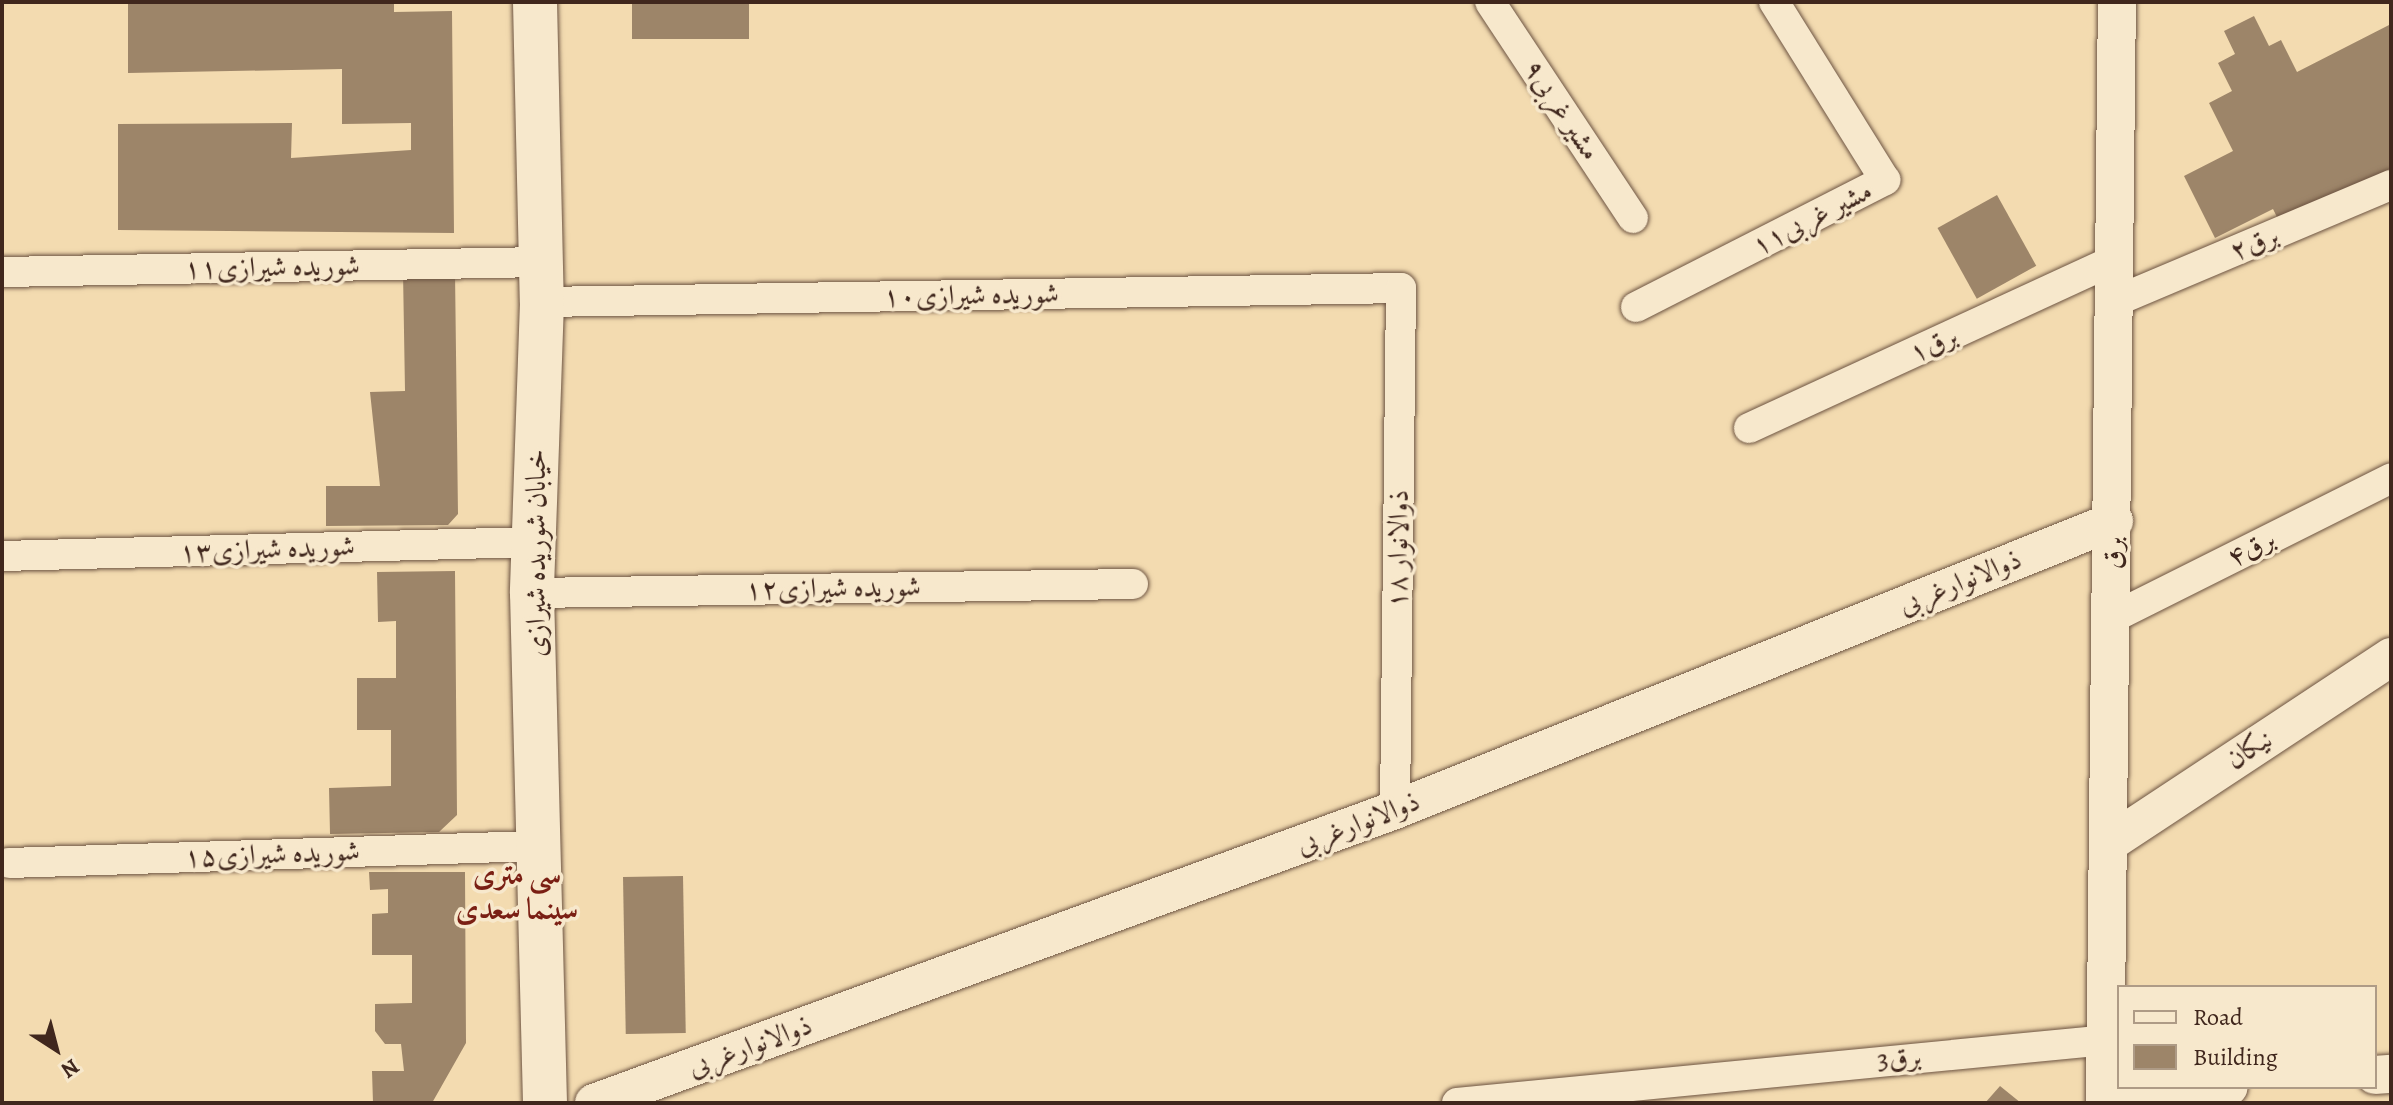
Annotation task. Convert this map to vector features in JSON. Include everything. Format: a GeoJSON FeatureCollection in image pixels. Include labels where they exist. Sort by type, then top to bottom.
{"type":"FeatureCollection","features":[{"type":"Feature","properties":{"kind":"main road","name":"خیابان شوریده شیرازی"},"geometry":{"type":"LineString","coordinates":[[535,2],[542,282],[532,593],[536,846],[545,1103]]}},
{"type":"Feature","properties":{"kind":"main road"},"geometry":{"type":"LineString","coordinates":[[537,59],[564,2]]}},
{"type":"Feature","properties":{"kind":"street","name":"مشیر غربی۹"},"geometry":{"type":"LineString","coordinates":[[1490,2],[1633,218]]}},
{"type":"Feature","properties":{"kind":"street","name":"مشیر غربی۱۱"},"geometry":{"type":"LineString","coordinates":[[1636,307],[1885,180],[1774,2]]}},
{"type":"Feature","properties":{"kind":"street","name":"برق"},"geometry":{"type":"LineString","coordinates":[[2105,1100],[2117,259],[2117,2]]}},
{"type":"Feature","properties":{"kind":"street","name":"برق۲"},"geometry":{"type":"LineString","coordinates":[[2116,301],[2391,185]]}},
{"type":"Feature","properties":{"kind":"street","name":"برق۱"},"geometry":{"type":"LineString","coordinates":[[1749,428],[2117,259]]}},
{"type":"Feature","properties":{"kind":"street","name":"شوریده شیرازی۱۱"},"geometry":{"type":"LineString","coordinates":[[2,272],[542,282]]}},
{"type":"Feature","properties":{"kind":"street","name":"۱۰شوریده شیرازی"},"geometry":{"type":"LineString","coordinates":[[542,282],[1401,288]]}},
{"type":"Feature","properties":{"kind":"street","name":"ذوالانوار ۱۸"},"geometry":{"type":"LineString","coordinates":[[1395,810],[1401,288]]}},
{"type":"Feature","properties":{"kind":"street","name":"برق۴"},"geometry":{"type":"LineString","coordinates":[[2112,618],[2391,478]]}},
{"type":"Feature","properties":{"kind":"street","name":"ذوالانوارغربی"},"geometry":{"type":"LineString","coordinates":[[594,1103],[1395,810],[2114,521]]}},
{"type":"Feature","properties":{"kind":"street","name":"شوریده شیرازی۱۳"},"geometry":{"type":"LineString","coordinates":[[2,556],[533,542]]}},
{"type":"Feature","properties":{"kind":"street","name":"شوریده شیرازی۱۲"},"geometry":{"type":"LineString","coordinates":[[532,593],[1133,584]]}},
{"type":"Feature","properties":{"kind":"street","name":"نیکان"},"geometry":{"type":"LineString","coordinates":[[2109,843],[2384,665]]}},
{"type":"Feature","properties":{"kind":"street","name":"شوریده شیرازی۱۵"},"geometry":{"type":"LineString","coordinates":[[9,863],[536,846]]}},
{"type":"Feature","properties":{"kind":"street","name":"3برق"},"geometry":{"type":"LineString","coordinates":[[1457,1103],[1691,1090],[2106,1040]]}},
{"type":"Feature","properties":{"kind":"street"},"geometry":{"type":"LineString","coordinates":[[2105,1100],[2210,1089]]}},
{"type":"Feature","properties":{"kind":"building"},"geometry":{"type":"Polygon","coordinates":[[[128,2],[394,2],[394,12],[452,11],[454,233],[118,230],[118,124],[292,123],[291,158],[411,150],[411,123],[342,124],[342,69],[128,73],[128,2]]]}},
{"type":"Feature","properties":{"kind":"building"},"geometry":{"type":"Polygon","coordinates":[[[632,2],[749,2],[749,39],[632,39],[632,2]]]}},
{"type":"Feature","properties":{"kind":"building"},"geometry":{"type":"Polygon","coordinates":[[[2254,16],[2269,46],[2281,40],[2297,72],[2391,24],[2391,171],[2278,219],[2273,209],[2215,238],[2184,176],[2233,151],[2209,103],[2232,91],[2218,63],[2235,54],[2224,31],[2254,16]]]}},
{"type":"Feature","properties":{"kind":"building"},"geometry":{"type":"Polygon","coordinates":[[[1997,195],[2036,266],[1977,299],[1938,228],[1997,195]]]}},
{"type":"Feature","properties":{"kind":"building"},"geometry":{"type":"Polygon","coordinates":[[[403,272],[455,272],[458,514],[448,525],[326,526],[326,486],[380,486],[370,392],[405,391],[403,272]]]}},
{"type":"Feature","properties":{"kind":"building"},"geometry":{"type":"Polygon","coordinates":[[[455,571],[457,815],[439,832],[330,834],[329,788],[391,786],[391,730],[357,730],[357,678],[396,678],[396,621],[378,622],[377,572],[455,571]]]}},
{"type":"Feature","properties":{"kind":"building"},"geometry":{"type":"Polygon","coordinates":[[[369,872],[465,872],[466,1043],[432,1103],[373,1103],[372,1071],[404,1071],[401,1044],[385,1044],[375,1031],[375,1004],[412,1003],[412,955],[372,955],[372,914],[388,913],[388,889],[370,890],[369,872]]]}},
{"type":"Feature","properties":{"kind":"building"},"geometry":{"type":"Polygon","coordinates":[[[683,876],[686,1033],[626,1034],[623,877],[683,876]]]}},
{"type":"Feature","properties":{"kind":"building"},"geometry":{"type":"Polygon","coordinates":[[[2000,1086],[2021,1103],[1985,1103],[2000,1086]]]}},
{"type":"Feature","properties":{"kind":"district","name":"سی متری سینما سعدی"},"geometry":{"type":"Point","coordinates":[517,891]}}]}
